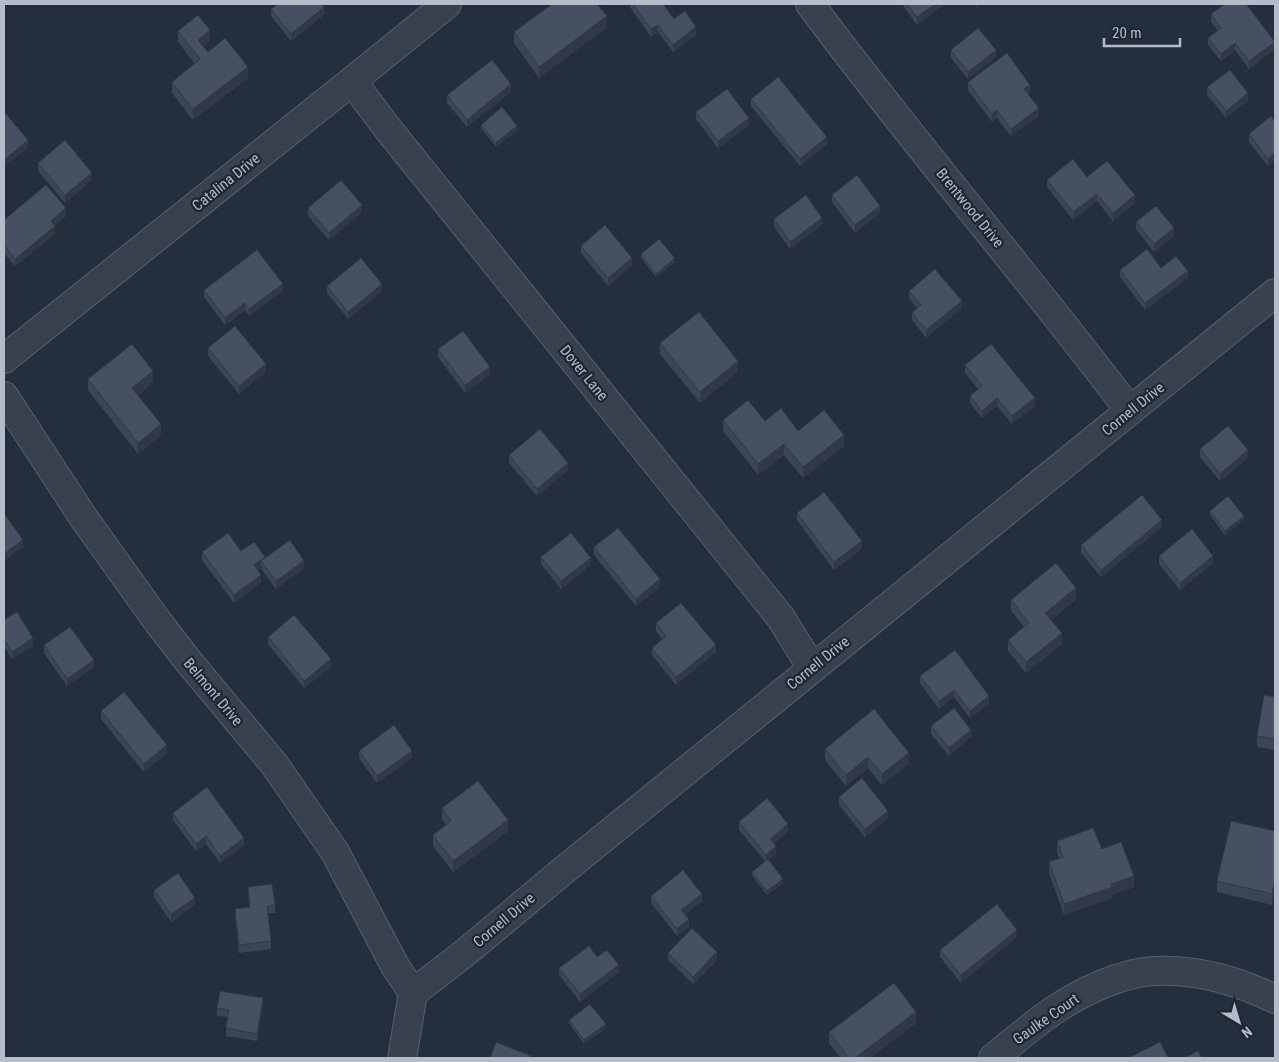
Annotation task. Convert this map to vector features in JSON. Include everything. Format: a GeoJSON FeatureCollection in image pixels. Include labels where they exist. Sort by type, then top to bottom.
{"type":"FeatureCollection","features":[{"type":"Feature","properties":{"kind":"street","name":"Catalina Drive"},"geometry":{"type":"LineString","coordinates":[[4,359],[447,4]]}},
{"type":"Feature","properties":{"kind":"street","name":"Brentwood Drive"},"geometry":{"type":"LineString","coordinates":[[810,4],[859,70],[1079,344],[1130,411]]}},
{"type":"Feature","properties":{"kind":"street","name":"Dover Lane"},"geometry":{"type":"LineString","coordinates":[[352,82],[781,618],[812,668]]}},
{"type":"Feature","properties":{"kind":"street","name":"Cornell Drive"},"geometry":{"type":"LineString","coordinates":[[413,993],[466,952],[812,668],[1275,293]]}},
{"type":"Feature","properties":{"kind":"street","name":"Belmont Drive"},"geometry":{"type":"LineString","coordinates":[[4,396],[83,517],[158,622],[274,764],[335,852],[395,966],[413,993]]}},
{"type":"Feature","properties":{"kind":"street","name":"Gaulke Court"},"geometry":{"type":"LineString","coordinates":[[993,1058],[1052,1012],[1091,988],[1123,977],[1153,971],[1187,972],[1224,979],[1275,999]]}},
{"type":"Feature","properties":{"kind":"street"},"geometry":{"type":"LineString","coordinates":[[402,1058],[413,993]]}},
{"type":"Feature","properties":{"kind":"building"},"geometry":{"type":"Polygon","coordinates":[[[278,4],[321,4],[324,7],[291,34],[271,9],[278,4]]]}},
{"type":"Feature","properties":{"kind":"building"},"geometry":{"type":"Polygon","coordinates":[[[552,4],[597,4],[607,16],[539,67],[514,32],[552,4]]]}},
{"type":"Feature","properties":{"kind":"building"},"geometry":{"type":"Polygon","coordinates":[[[633,4],[663,4],[674,19],[685,11],[696,27],[673,45],[658,25],[651,29],[633,4]]]}},
{"type":"Feature","properties":{"kind":"building"},"geometry":{"type":"Polygon","coordinates":[[[907,4],[935,4],[917,17],[907,4]]]}},
{"type":"Feature","properties":{"kind":"building"},"geometry":{"type":"Polygon","coordinates":[[[1225,4],[1246,4],[1275,42],[1249,61],[1235,43],[1221,54],[1208,38],[1221,28],[1211,14],[1225,4]]]}},
{"type":"Feature","properties":{"kind":"building"},"geometry":{"type":"Polygon","coordinates":[[[198,15],[210,30],[198,40],[208,52],[225,38],[248,67],[193,109],[172,82],[200,59],[178,31],[198,15]]]}},
{"type":"Feature","properties":{"kind":"building"},"geometry":{"type":"Polygon","coordinates":[[[978,28],[996,50],[968,72],[951,50],[978,28]]]}},
{"type":"Feature","properties":{"kind":"building"},"geometry":{"type":"Polygon","coordinates":[[[1007,53],[1030,85],[1024,89],[1039,108],[1011,129],[997,110],[992,114],[968,82],[1007,53]]]}},
{"type":"Feature","properties":{"kind":"building"},"geometry":{"type":"Polygon","coordinates":[[[492,60],[511,84],[467,120],[447,95],[492,60]]]}},
{"type":"Feature","properties":{"kind":"building"},"geometry":{"type":"Polygon","coordinates":[[[1230,70],[1248,93],[1226,111],[1207,87],[1230,70]]]}},
{"type":"Feature","properties":{"kind":"building"},"geometry":{"type":"Polygon","coordinates":[[[778,77],[827,137],[800,159],[751,99],[778,77]]]}},
{"type":"Feature","properties":{"kind":"building"},"geometry":{"type":"Polygon","coordinates":[[[727,89],[749,118],[718,141],[696,112],[727,89]]]}},
{"type":"Feature","properties":{"kind":"building"},"geometry":{"type":"Polygon","coordinates":[[[502,107],[517,126],[496,143],[481,125],[502,107]]]}},
{"type":"Feature","properties":{"kind":"building"},"geometry":{"type":"Polygon","coordinates":[[[6,114],[28,140],[4,160],[4,116],[6,114]]]}},
{"type":"Feature","properties":{"kind":"building"},"geometry":{"type":"Polygon","coordinates":[[[1271,116],[1275,122],[1275,153],[1268,159],[1249,134],[1271,116]]]}},
{"type":"Feature","properties":{"kind":"building"},"geometry":{"type":"Polygon","coordinates":[[[65,140],[92,173],[65,195],[38,163],[65,140]]]}},
{"type":"Feature","properties":{"kind":"building"},"geometry":{"type":"Polygon","coordinates":[[[1073,159],[1087,177],[1107,161],[1135,195],[1113,213],[1097,194],[1073,212],[1047,180],[1073,159]]]}},
{"type":"Feature","properties":{"kind":"building"},"geometry":{"type":"Polygon","coordinates":[[[857,175],[880,206],[855,225],[832,195],[857,175]]]}},
{"type":"Feature","properties":{"kind":"building"},"geometry":{"type":"Polygon","coordinates":[[[341,180],[362,205],[329,233],[308,208],[341,180]]]}},
{"type":"Feature","properties":{"kind":"building"},"geometry":{"type":"Polygon","coordinates":[[[46,185],[66,208],[51,221],[55,226],[15,259],[4,245],[4,220],[46,185]]]}},
{"type":"Feature","properties":{"kind":"building"},"geometry":{"type":"Polygon","coordinates":[[[806,195],[822,218],[790,242],[774,219],[806,195]]]}},
{"type":"Feature","properties":{"kind":"building"},"geometry":{"type":"Polygon","coordinates":[[[1156,206],[1174,228],[1154,244],[1136,222],[1156,206]]]}},
{"type":"Feature","properties":{"kind":"building"},"geometry":{"type":"Polygon","coordinates":[[[605,225],[632,258],[608,278],[581,246],[605,225]]]}},
{"type":"Feature","properties":{"kind":"building"},"geometry":{"type":"Polygon","coordinates":[[[659,239],[675,258],[656,274],[641,254],[659,239]]]}},
{"type":"Feature","properties":{"kind":"building"},"geometry":{"type":"Polygon","coordinates":[[[1147,249],[1161,268],[1176,256],[1188,271],[1145,303],[1120,270],[1147,249]]]}},
{"type":"Feature","properties":{"kind":"building"},"geometry":{"type":"Polygon","coordinates":[[[257,250],[283,284],[249,309],[245,303],[225,318],[204,290],[257,250]]]}},
{"type":"Feature","properties":{"kind":"building"},"geometry":{"type":"Polygon","coordinates":[[[361,258],[382,284],[348,312],[327,286],[361,258]]]}},
{"type":"Feature","properties":{"kind":"building"},"geometry":{"type":"Polygon","coordinates":[[[935,269],[962,301],[926,330],[912,313],[921,305],[909,291],[935,269]]]}},
{"type":"Feature","properties":{"kind":"building"},"geometry":{"type":"Polygon","coordinates":[[[699,312],[738,361],[700,392],[660,343],[699,312]]]}},
{"type":"Feature","properties":{"kind":"building"},"geometry":{"type":"Polygon","coordinates":[[[235,326],[266,364],[239,386],[208,348],[235,326]]]}},
{"type":"Feature","properties":{"kind":"building"},"geometry":{"type":"Polygon","coordinates":[[[463,331],[490,367],[465,385],[438,349],[463,331]]]}},
{"type":"Feature","properties":{"kind":"building"},"geometry":{"type":"Polygon","coordinates":[[[132,344],[153,371],[132,388],[161,424],[138,443],[88,379],[132,344]]]}},
{"type":"Feature","properties":{"kind":"building"},"geometry":{"type":"Polygon","coordinates":[[[991,344],[1035,398],[1012,416],[997,398],[982,411],[970,396],[982,386],[965,365],[991,344]]]}},
{"type":"Feature","properties":{"kind":"building"},"geometry":{"type":"Polygon","coordinates":[[[748,400],[765,421],[781,408],[798,431],[824,410],[844,435],[803,467],[784,444],[758,464],[723,420],[748,400]]]}},
{"type":"Feature","properties":{"kind":"building"},"geometry":{"type":"Polygon","coordinates":[[[1228,426],[1248,450],[1220,474],[1200,449],[1228,426]]]}},
{"type":"Feature","properties":{"kind":"building"},"geometry":{"type":"Polygon","coordinates":[[[540,429],[568,463],[537,489],[509,455],[540,429]]]}},
{"type":"Feature","properties":{"kind":"building"},"geometry":{"type":"Polygon","coordinates":[[[824,492],[862,541],[834,562],[797,513],[824,492]]]}},
{"type":"Feature","properties":{"kind":"building"},"geometry":{"type":"Polygon","coordinates":[[[1142,495],[1162,520],[1101,570],[1081,545],[1142,495]]]}},
{"type":"Feature","properties":{"kind":"building"},"geometry":{"type":"Polygon","coordinates":[[[1228,496],[1244,516],[1225,531],[1210,511],[1228,496]]]}},
{"type":"Feature","properties":{"kind":"building"},"geometry":{"type":"Polygon","coordinates":[[[4,513],[23,540],[4,554],[4,513]]]}},
{"type":"Feature","properties":{"kind":"building"},"geometry":{"type":"Polygon","coordinates":[[[618,528],[660,579],[636,599],[594,547],[618,528]]]}},
{"type":"Feature","properties":{"kind":"building"},"geometry":{"type":"Polygon","coordinates":[[[1192,529],[1213,556],[1180,583],[1159,556],[1192,529]]]}},
{"type":"Feature","properties":{"kind":"building"},"geometry":{"type":"Polygon","coordinates":[[[228,533],[241,551],[254,542],[265,557],[254,565],[261,575],[234,595],[202,552],[228,533]]]}},
{"type":"Feature","properties":{"kind":"building"},"geometry":{"type":"Polygon","coordinates":[[[571,533],[591,558],[561,581],[541,557],[571,533]]]}},
{"type":"Feature","properties":{"kind":"building"},"geometry":{"type":"Polygon","coordinates":[[[290,540],[304,561],[276,581],[261,561],[290,540]]]}},
{"type":"Feature","properties":{"kind":"building"},"geometry":{"type":"Polygon","coordinates":[[[1056,563],[1076,588],[1045,613],[1062,633],[1026,662],[1008,640],[1029,623],[1011,600],[1056,563]]]}},
{"type":"Feature","properties":{"kind":"building"},"geometry":{"type":"Polygon","coordinates":[[[681,603],[716,645],[676,677],[652,648],[666,636],[656,623],[681,603]]]}},
{"type":"Feature","properties":{"kind":"building"},"geometry":{"type":"Polygon","coordinates":[[[17,612],[33,638],[12,652],[4,639],[4,620],[17,612]]]}},
{"type":"Feature","properties":{"kind":"building"},"geometry":{"type":"Polygon","coordinates":[[[294,615],[331,659],[304,681],[268,637],[294,615]]]}},
{"type":"Feature","properties":{"kind":"building"},"geometry":{"type":"Polygon","coordinates":[[[70,627],[94,660],[67,679],[44,645],[70,627]]]}},
{"type":"Feature","properties":{"kind":"building"},"geometry":{"type":"Polygon","coordinates":[[[955,650],[989,696],[970,711],[954,690],[939,701],[920,676],[955,650]]]}},
{"type":"Feature","properties":{"kind":"building"},"geometry":{"type":"Polygon","coordinates":[[[124,692],[167,745],[144,764],[101,711],[124,692]]]}},
{"type":"Feature","properties":{"kind":"building"},"geometry":{"type":"Polygon","coordinates":[[[1264,695],[1275,697],[1275,739],[1257,736],[1264,695]]]}},
{"type":"Feature","properties":{"kind":"building"},"geometry":{"type":"Polygon","coordinates":[[[954,708],[971,730],[949,748],[931,726],[954,708]]]}},
{"type":"Feature","properties":{"kind":"building"},"geometry":{"type":"Polygon","coordinates":[[[874,709],[909,753],[882,774],[868,757],[846,775],[825,749],[874,709]]]}},
{"type":"Feature","properties":{"kind":"building"},"geometry":{"type":"Polygon","coordinates":[[[394,725],[412,751],[377,776],[359,751],[394,725]]]}},
{"type":"Feature","properties":{"kind":"building"},"geometry":{"type":"Polygon","coordinates":[[[862,778],[888,811],[865,829],[839,797],[862,778]]]}},
{"type":"Feature","properties":{"kind":"building"},"geometry":{"type":"Polygon","coordinates":[[[478,781],[508,820],[453,861],[433,835],[451,821],[442,808],[478,781]]]}},
{"type":"Feature","properties":{"kind":"building"},"geometry":{"type":"Polygon","coordinates":[[[207,787],[244,838],[220,856],[206,836],[196,844],[173,813],[207,787]]]}},
{"type":"Feature","properties":{"kind":"building"},"geometry":{"type":"Polygon","coordinates":[[[767,798],[788,824],[770,839],[776,846],[766,855],[739,822],[767,798]]]}},
{"type":"Feature","properties":{"kind":"building"},"geometry":{"type":"Polygon","coordinates":[[[1231,821],[1275,831],[1275,881],[1272,894],[1217,881],[1231,821]]]}},
{"type":"Feature","properties":{"kind":"building"},"geometry":{"type":"Polygon","coordinates":[[[1093,828],[1102,849],[1121,842],[1134,876],[1111,884],[1112,887],[1064,904],[1049,862],[1063,857],[1057,841],[1093,828]]]}},
{"type":"Feature","properties":{"kind":"building"},"geometry":{"type":"Polygon","coordinates":[[[768,859],[783,879],[767,891],[752,872],[768,859]]]}},
{"type":"Feature","properties":{"kind":"building"},"geometry":{"type":"Polygon","coordinates":[[[683,870],[702,894],[681,910],[689,919],[677,929],[651,896],[683,870]]]}},
{"type":"Feature","properties":{"kind":"building"},"geometry":{"type":"Polygon","coordinates":[[[178,873],[195,898],[171,914],[154,890],[178,873]]]}},
{"type":"Feature","properties":{"kind":"building"},"geometry":{"type":"Polygon","coordinates":[[[272,884],[275,905],[267,906],[271,941],[239,945],[235,909],[250,907],[248,887],[272,884]]]}},
{"type":"Feature","properties":{"kind":"building"},"geometry":{"type":"Polygon","coordinates":[[[997,904],[1017,930],[961,975],[940,950],[997,904]]]}},
{"type":"Feature","properties":{"kind":"building"},"geometry":{"type":"Polygon","coordinates":[[[692,928],[717,952],[693,977],[668,953],[692,928]]]}},
{"type":"Feature","properties":{"kind":"building"},"geometry":{"type":"Polygon","coordinates":[[[589,946],[597,957],[607,950],[619,965],[580,994],[559,968],[589,946]]]}},
{"type":"Feature","properties":{"kind":"building"},"geometry":{"type":"Polygon","coordinates":[[[894,983],[916,1012],[855,1058],[849,1058],[829,1032],[894,983]]]}},
{"type":"Feature","properties":{"kind":"building"},"geometry":{"type":"Polygon","coordinates":[[[220,991],[263,998],[257,1034],[226,1028],[229,1010],[217,1008],[220,991]]]}},
{"type":"Feature","properties":{"kind":"building"},"geometry":{"type":"Polygon","coordinates":[[[590,1004],[606,1024],[584,1040],[569,1020],[590,1004]]]}},
{"type":"Feature","properties":{"kind":"building"},"geometry":{"type":"Polygon","coordinates":[[[496,1042],[531,1056],[530,1058],[490,1058],[496,1042]]]}},
{"type":"Feature","properties":{"kind":"building"},"geometry":{"type":"Polygon","coordinates":[[[1160,1042],[1168,1058],[1130,1057],[1160,1042]]]}},
{"type":"Feature","properties":{"kind":"building"},"geometry":{"type":"Polygon","coordinates":[[[1198,1051],[1202,1058],[1184,1058],[1198,1051]]]}}]}
